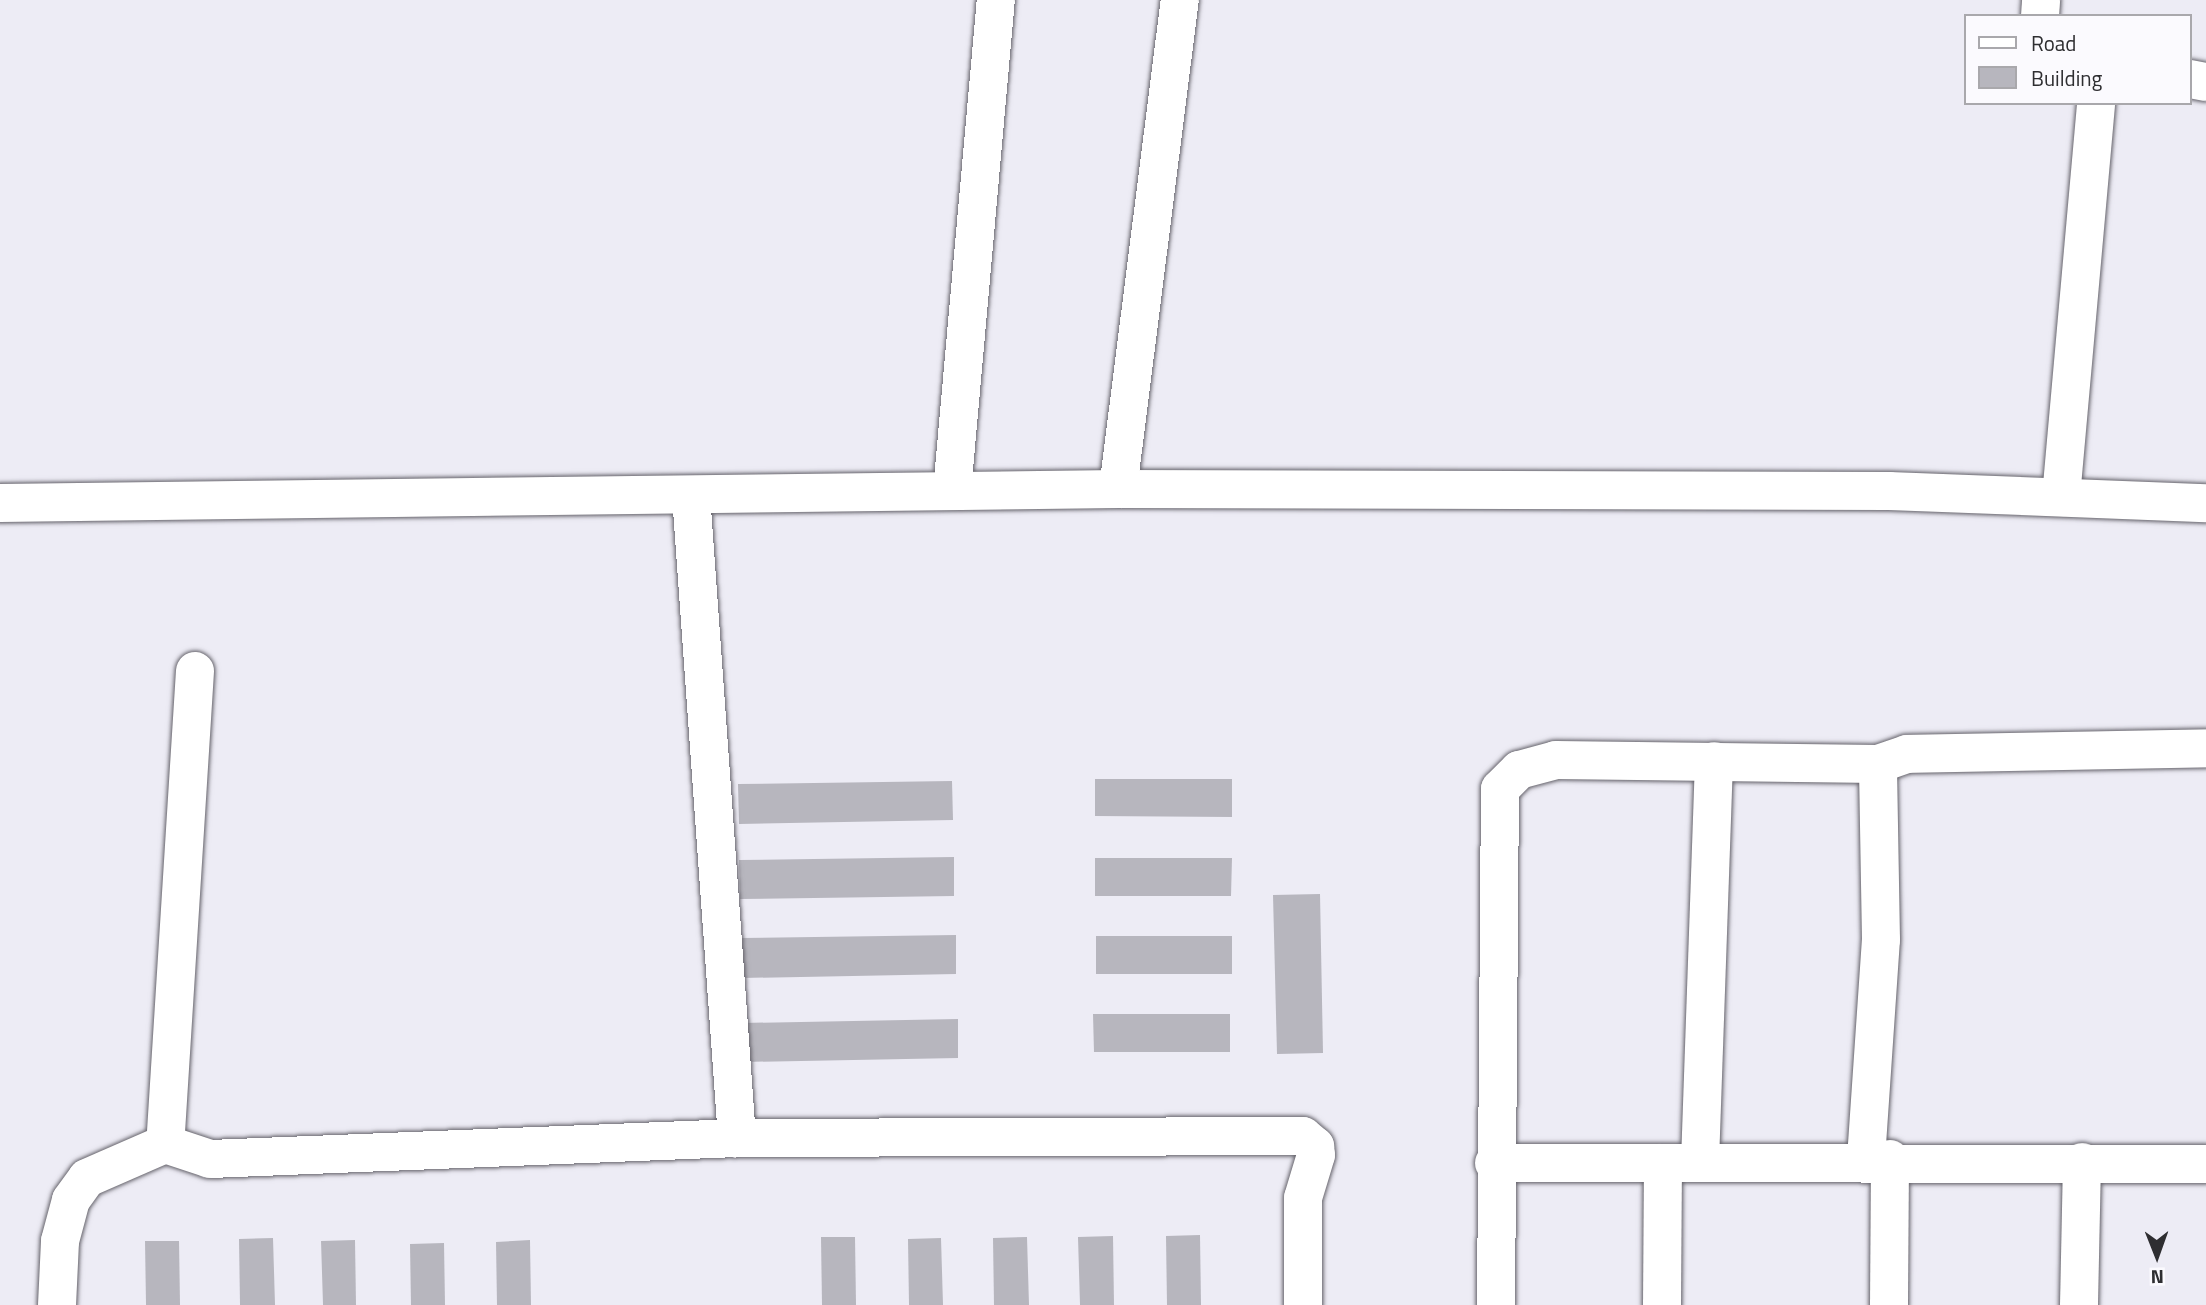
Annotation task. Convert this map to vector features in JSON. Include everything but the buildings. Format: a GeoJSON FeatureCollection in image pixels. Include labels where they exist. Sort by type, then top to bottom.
{"type":"FeatureCollection","features":[{"type":"Feature","properties":{"kind":"street"},"geometry":{"type":"LineString","coordinates":[[952,491],[996,0]]}},
{"type":"Feature","properties":{"kind":"street"},"geometry":{"type":"LineString","coordinates":[[1118,489],[1180,0]]}},
{"type":"Feature","properties":{"kind":"street"},"geometry":{"type":"LineString","coordinates":[[2061,497],[2096,105]]}},
{"type":"Feature","properties":{"kind":"street"},"geometry":{"type":"LineString","coordinates":[[0,503],[1118,489],[1889,491],[2206,503]]}},
{"type":"Feature","properties":{"kind":"street"},"geometry":{"type":"LineString","coordinates":[[691,495],[737,1138]]}},
{"type":"Feature","properties":{"kind":"street"},"geometry":{"type":"LineString","coordinates":[[165,1144],[195,671]]}},
{"type":"Feature","properties":{"kind":"street"},"geometry":{"type":"LineString","coordinates":[[1496,1305],[1494,1163],[1500,789],[1519,770],[1556,760],[1878,764],[1907,754],[2206,748]]}},
{"type":"Feature","properties":{"kind":"street"},"geometry":{"type":"LineString","coordinates":[[1662,1305],[1681,1163],[1714,761]]}},
{"type":"Feature","properties":{"kind":"street"},"geometry":{"type":"LineString","coordinates":[[1878,764],[1881,940],[1878,1159],[1889,1305]]}},
{"type":"Feature","properties":{"kind":"street"},"geometry":{"type":"LineString","coordinates":[[57,1305],[60,1241],[71,1200],[87,1178],[165,1144],[210,1159],[737,1138],[1303,1136],[1315,1146],[1316,1155],[1303,1198],[1303,1305]]}},
{"type":"Feature","properties":{"kind":"street"},"geometry":{"type":"LineString","coordinates":[[1494,1163],[1878,1159],[2206,1164]]}},
{"type":"Feature","properties":{"kind":"street"},"geometry":{"type":"LineString","coordinates":[[2079,1305],[2082,1162]]}}]}
